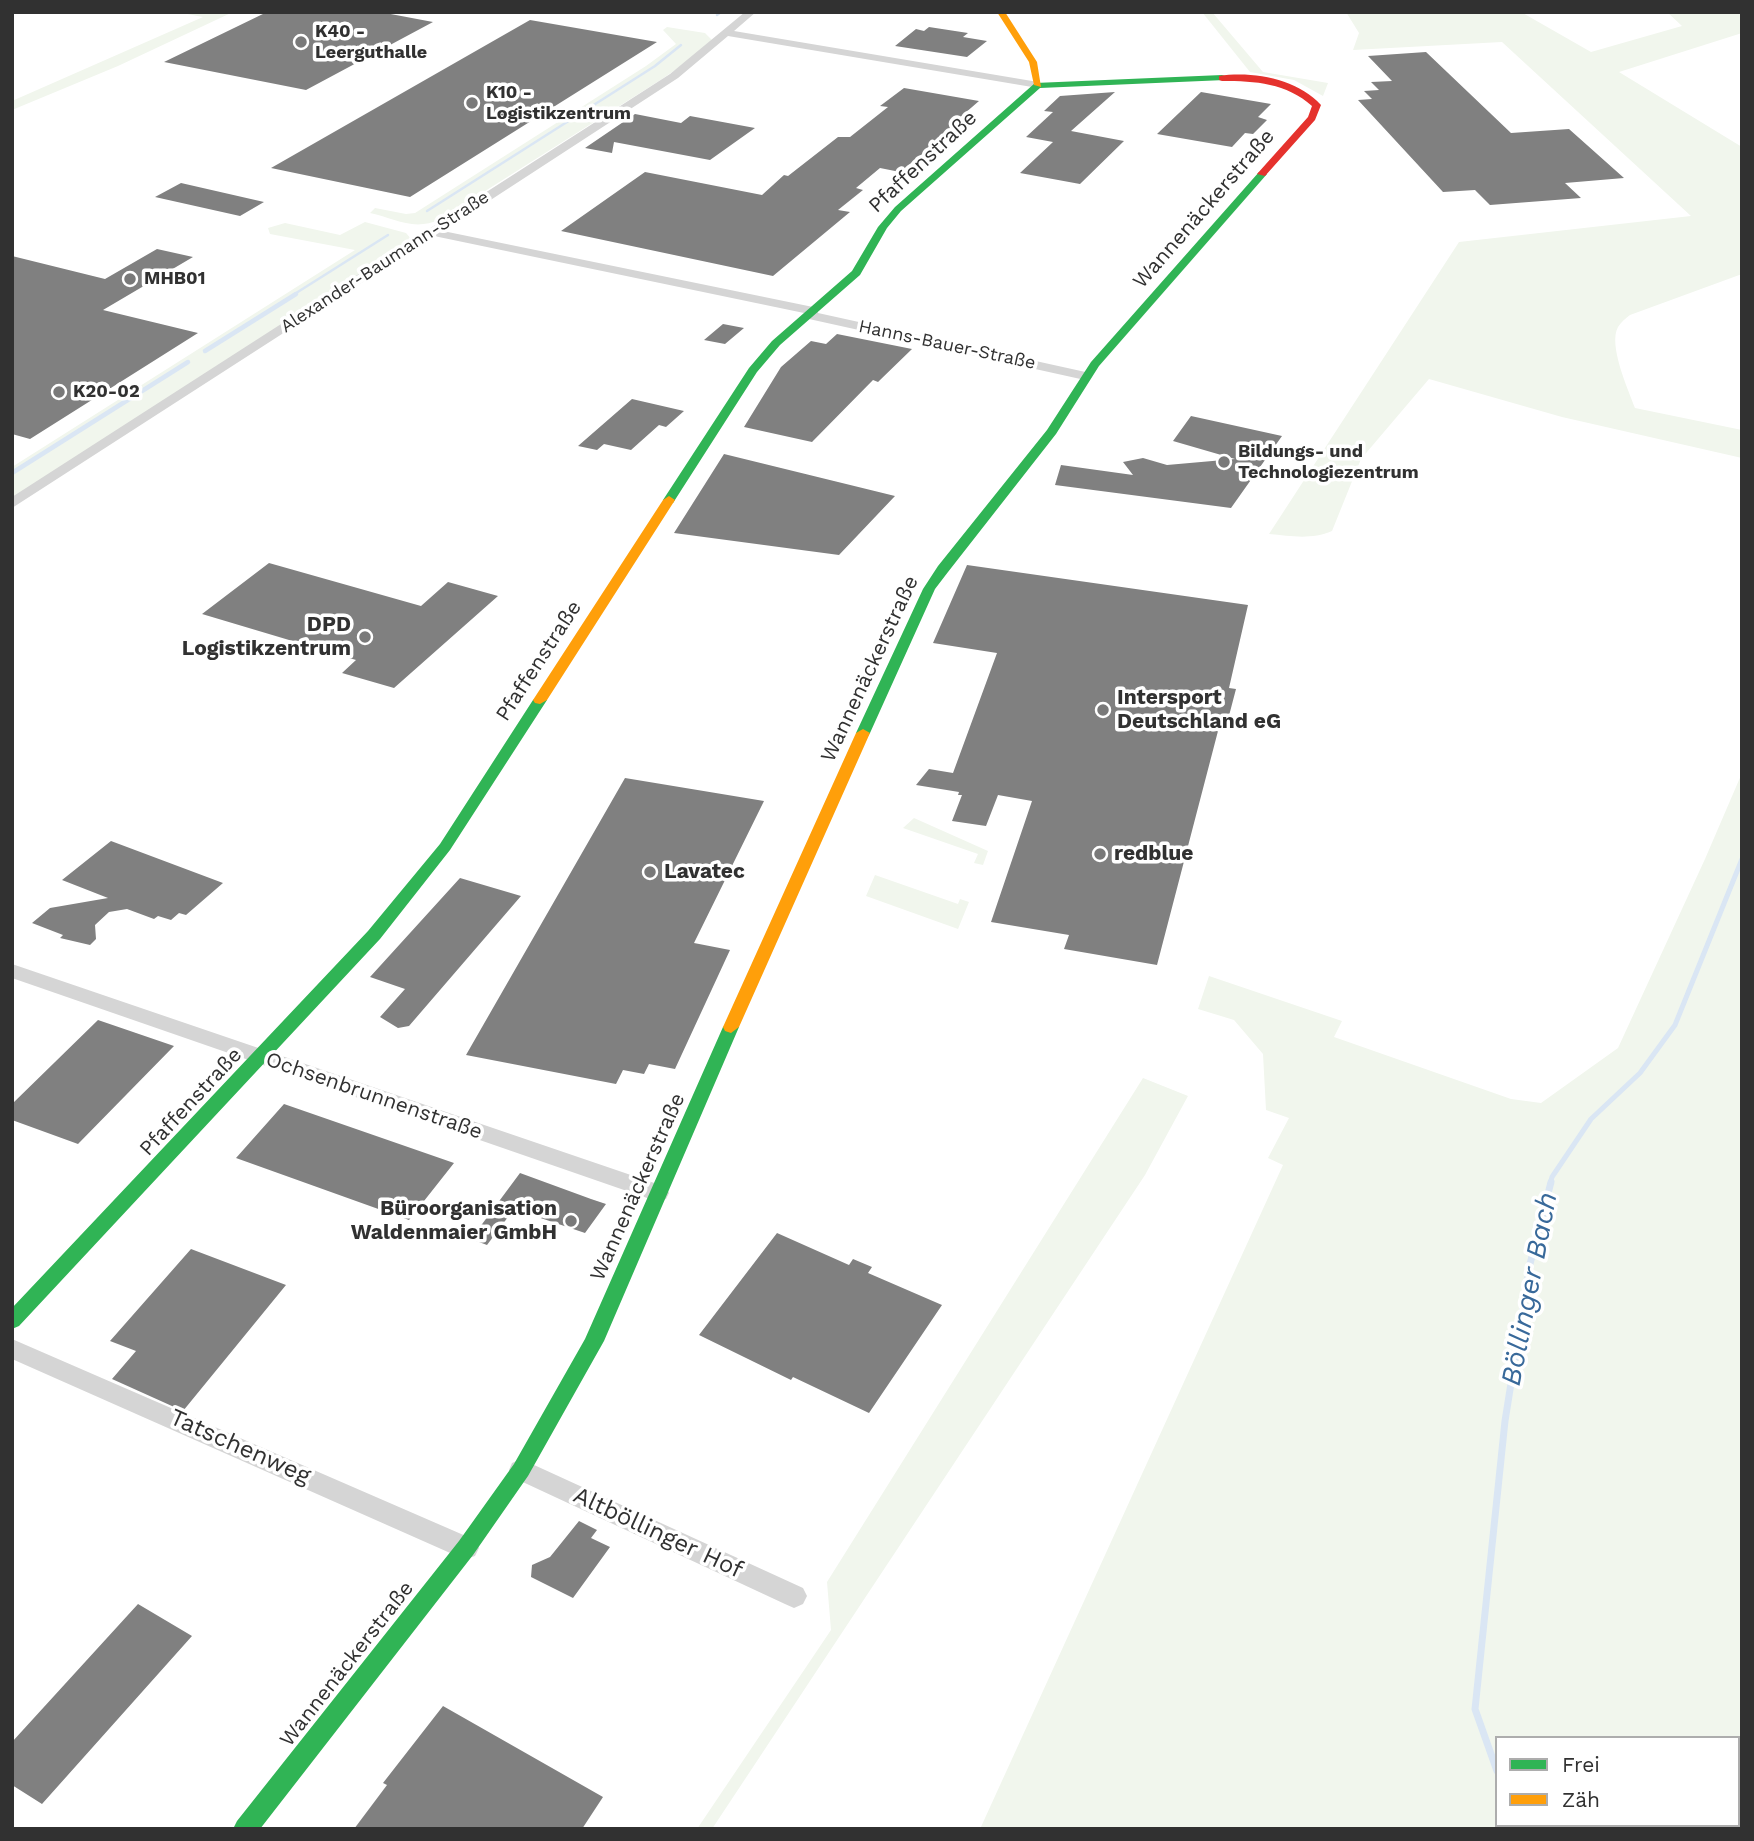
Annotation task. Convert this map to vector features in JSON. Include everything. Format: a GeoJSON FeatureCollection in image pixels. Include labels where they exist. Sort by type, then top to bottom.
{"type":"FeatureCollection","features":[{"type":"Feature","properties":{"kind":"street","name":"Alexander-Baumann-Straße"},"geometry":{"type":"LineString","coordinates":[[12,503],[674,76],[751,12]]}},
{"type":"Feature","properties":{"kind":"street"},"geometry":{"type":"LineString","coordinates":[[1001,12],[1032,62],[1038,85]]}},
{"type":"Feature","properties":{"kind":"street","name":"Wannenäckerstraße"},"geometry":{"type":"LineString","coordinates":[[245,1829],[466,1548],[522,1470],[594,1341],[796,879],[929,589],[952,554],[1054,430],[1085,376],[1312,118],[1317,105],[1302,89],[1252,77],[1038,85],[725,33]]}},
{"type":"Feature","properties":{"kind":"street","name":"Pfaffenstraße"},"geometry":{"type":"LineString","coordinates":[[12,1321],[261,1058],[374,934],[445,847],[753,370],[776,343],[856,273],[883,227],[898,209],[1038,85]]}},
{"type":"Feature","properties":{"kind":"street","name":"Hanns-Bauer-Straße"},"geometry":{"type":"LineString","coordinates":[[431,232],[439,237],[1085,376]]}},
{"type":"Feature","properties":{"kind":"street","name":"Ochsenbrunnenstraße"},"geometry":{"type":"LineString","coordinates":[[12,971],[658,1193]]}},
{"type":"Feature","properties":{"kind":"street","name":"Tatschenweg"},"geometry":{"type":"LineString","coordinates":[[12,1348],[466,1548]]}},
{"type":"Feature","properties":{"kind":"street","name":"Altböllinger Hof"},"geometry":{"type":"LineString","coordinates":[[522,1470],[794,1596]]}},
{"type":"Feature","properties":{"kind":"shaded area"},"geometry":{"type":"Polygon","coordinates":[[[177,12],[233,12],[118,66],[12,110],[12,101],[203,17],[177,12]]]}},
{"type":"Feature","properties":{"kind":"shaded area"},"geometry":{"type":"Polygon","coordinates":[[[1202,12],[1212,12],[1263,72],[1328,83],[1323,96],[1294,80],[1250,72],[1202,12]]]}},
{"type":"Feature","properties":{"kind":"shaded area"},"geometry":{"type":"Polygon","coordinates":[[[1346,12],[1521,12],[1591,52],[1682,26],[1667,12],[1742,12],[1742,33],[1619,72],[1742,147],[1742,274],[1630,315],[1618,327],[1615,345],[1635,408],[1742,430],[1742,458],[1562,417],[1429,379],[1361,459],[1332,531],[1309,536],[1269,534],[1459,242],[1691,216],[1502,42],[1353,50],[1359,33],[1346,12]]]}},
{"type":"Feature","properties":{"kind":"shaded area"},"geometry":{"type":"Polygon","coordinates":[[[667,27],[705,33],[712,40],[662,79],[441,219],[431,223],[413,224],[370,213],[375,208],[406,214],[415,213],[646,66],[676,44],[663,30],[667,27]]]}},
{"type":"Feature","properties":{"kind":"shaded area"},"geometry":{"type":"Polygon","coordinates":[[[365,222],[406,233],[412,240],[12,499],[12,467],[355,250],[270,234],[268,228],[285,223],[340,235],[365,222]]]}},
{"type":"Feature","properties":{"kind":"shaded area"},"geometry":{"type":"Polygon","coordinates":[[[1742,773],[1742,1829],[980,1829],[1283,1165],[1268,1158],[1289,1118],[1266,1110],[1263,1054],[1234,1020],[1198,1009],[1209,976],[1342,1021],[1334,1037],[1511,1099],[1541,1103],[1618,1048],[1742,773]]]}},
{"type":"Feature","properties":{"kind":"shaded area"},"geometry":{"type":"Polygon","coordinates":[[[914,818],[988,851],[983,865],[974,863],[978,854],[903,828],[914,818]]]}},
{"type":"Feature","properties":{"kind":"shaded area"},"geometry":{"type":"Polygon","coordinates":[[[875,875],[958,904],[960,899],[969,902],[958,929],[866,896],[875,875]]]}},
{"type":"Feature","properties":{"kind":"shaded area"},"geometry":{"type":"Polygon","coordinates":[[[1143,1078],[1188,1096],[1145,1175],[712,1829],[697,1829],[831,1630],[827,1582],[1143,1078]]]}},
{"type":"Feature","properties":{"kind":"building","name":"K40 - Leerguthalle"},"geometry":{"type":"Polygon","coordinates":[[[267,12],[380,12],[433,22],[306,90],[164,62],[267,12]]]}},
{"type":"Feature","properties":{"kind":"building","name":"K10 - Logistikzentrum"},"geometry":{"type":"Polygon","coordinates":[[[530,20],[657,42],[410,197],[271,168],[530,20]]]}},
{"type":"Feature","properties":{"kind":"building"},"geometry":{"type":"Polygon","coordinates":[[[929,27],[968,33],[963,37],[987,41],[967,57],[895,46],[916,29],[924,31],[929,27]]]}},
{"type":"Feature","properties":{"kind":"building"},"geometry":{"type":"Polygon","coordinates":[[[1426,52],[1511,133],[1569,129],[1624,178],[1565,183],[1581,198],[1490,205],[1475,190],[1443,192],[1358,100],[1372,99],[1364,91],[1379,90],[1371,82],[1392,81],[1368,56],[1426,52]]]}},
{"type":"Feature","properties":{"kind":"building"},"geometry":{"type":"Polygon","coordinates":[[[904,88],[979,101],[957,120],[971,122],[957,134],[948,133],[900,172],[880,168],[856,188],[863,190],[838,210],[850,212],[773,276],[561,231],[645,172],[762,195],[784,175],[788,176],[838,137],[850,137],[888,107],[880,106],[904,88]]]}},
{"type":"Feature","properties":{"kind":"building"},"geometry":{"type":"Polygon","coordinates":[[[1115,92],[1071,131],[1124,141],[1080,184],[1020,173],[1053,142],[1026,137],[1053,112],[1044,111],[1060,96],[1115,92]]]}},
{"type":"Feature","properties":{"kind":"building"},"geometry":{"type":"Polygon","coordinates":[[[1201,92],[1271,104],[1258,117],[1267,120],[1253,134],[1245,133],[1232,147],[1157,134],[1201,92]]]}},
{"type":"Feature","properties":{"kind":"building"},"geometry":{"type":"Polygon","coordinates":[[[635,114],[681,123],[690,116],[755,128],[710,160],[614,142],[612,153],[585,148],[635,114]]]}},
{"type":"Feature","properties":{"kind":"building"},"geometry":{"type":"Polygon","coordinates":[[[181,183],[264,202],[240,216],[155,197],[181,183]]]}},
{"type":"Feature","properties":{"kind":"building","name":"K20-02"},"geometry":{"type":"Polygon","coordinates":[[[157,249],[193,257],[103,310],[198,333],[30,439],[12,434],[12,256],[105,279],[157,249]]]}},
{"type":"Feature","properties":{"kind":"building"},"geometry":{"type":"Polygon","coordinates":[[[723,324],[744,328],[725,344],[704,340],[723,324]]]}},
{"type":"Feature","properties":{"kind":"building"},"geometry":{"type":"Polygon","coordinates":[[[837,334],[912,349],[878,382],[873,380],[812,442],[744,427],[781,367],[811,341],[826,344],[837,334]]]}},
{"type":"Feature","properties":{"kind":"building"},"geometry":{"type":"Polygon","coordinates":[[[632,399],[684,411],[666,427],[659,425],[631,450],[604,444],[597,450],[578,446],[632,399]]]}},
{"type":"Feature","properties":{"kind":"building","name":"Bildungs- und Technologiezentrum"},"geometry":{"type":"Polygon","coordinates":[[[1191,416],[1282,436],[1231,508],[1055,485],[1061,465],[1133,475],[1123,462],[1143,458],[1167,465],[1235,459],[1173,441],[1191,416]]]}},
{"type":"Feature","properties":{"kind":"building"},"geometry":{"type":"Polygon","coordinates":[[[724,454],[895,496],[839,555],[674,533],[724,454]]]}},
{"type":"Feature","properties":{"kind":"building","name":"DPD Logistikzentrum"},"geometry":{"type":"Polygon","coordinates":[[[269,563],[421,606],[448,582],[498,596],[394,688],[342,673],[356,660],[202,614],[269,563]]]}},
{"type":"Feature","properties":{"kind":"building","name":"Intersport Deutschland eG"},"geometry":{"type":"Polygon","coordinates":[[[967,565],[1248,605],[1229,688],[1236,689],[1225,731],[1218,731],[1157,965],[1064,949],[1069,935],[991,922],[1032,801],[998,795],[986,826],[952,821],[962,795],[958,795],[959,792],[916,785],[929,769],[953,773],[997,653],[933,643],[967,565]]]}},
{"type":"Feature","properties":{"kind":"building","name":"Lavatec"},"geometry":{"type":"Polygon","coordinates":[[[625,778],[764,801],[694,943],[730,950],[675,1069],[649,1064],[644,1074],[623,1070],[616,1084],[466,1055],[625,778]]]}},
{"type":"Feature","properties":{"kind":"building"},"geometry":{"type":"Polygon","coordinates":[[[111,841],[223,883],[186,915],[179,913],[171,920],[158,916],[154,919],[127,909],[109,912],[95,925],[96,939],[90,945],[60,938],[63,935],[32,923],[50,908],[108,898],[62,880],[111,841]]]}},
{"type":"Feature","properties":{"kind":"building"},"geometry":{"type":"Polygon","coordinates":[[[460,878],[521,896],[409,1026],[398,1028],[380,1017],[405,989],[370,977],[460,878]]]}},
{"type":"Feature","properties":{"kind":"building"},"geometry":{"type":"Polygon","coordinates":[[[98,1020],[174,1046],[78,1144],[12,1120],[12,1104],[98,1020]]]}},
{"type":"Feature","properties":{"kind":"building"},"geometry":{"type":"Polygon","coordinates":[[[284,1104],[454,1163],[409,1220],[236,1158],[284,1104]]]}},
{"type":"Feature","properties":{"kind":"building","name":"Büroorganisation Waldenmaier GmbH"},"geometry":{"type":"Polygon","coordinates":[[[520,1173],[606,1204],[585,1233],[514,1209],[487,1245],[471,1239],[520,1173]]]}},
{"type":"Feature","properties":{"kind":"building"},"geometry":{"type":"Polygon","coordinates":[[[777,1233],[849,1265],[853,1259],[872,1267],[868,1273],[942,1305],[869,1413],[793,1377],[791,1380],[699,1335],[777,1233]]]}},
{"type":"Feature","properties":{"kind":"building"},"geometry":{"type":"Polygon","coordinates":[[[191,1249],[286,1285],[183,1411],[112,1379],[136,1351],[110,1341],[191,1249]]]}},
{"type":"Feature","properties":{"kind":"building"},"geometry":{"type":"Polygon","coordinates":[[[579,1521],[597,1530],[591,1538],[610,1547],[573,1598],[531,1577],[532,1565],[550,1557],[579,1521]]]}},
{"type":"Feature","properties":{"kind":"building"},"geometry":{"type":"Polygon","coordinates":[[[138,1604],[192,1636],[42,1804],[12,1785],[12,1742],[138,1604]]]}},
{"type":"Feature","properties":{"kind":"building"},"geometry":{"type":"Polygon","coordinates":[[[443,1706],[603,1797],[582,1829],[354,1829],[387,1785],[383,1783],[443,1706]]]}},
{"type":"Feature","properties":{"kind":"waterway"},"geometry":{"type":"LineString","coordinates":[[717,15],[721,12]]}},
{"type":"Feature","properties":{"kind":"waterway"},"geometry":{"type":"LineString","coordinates":[[427,211],[655,66],[681,45]]}},
{"type":"Feature","properties":{"kind":"waterway"},"geometry":{"type":"LineString","coordinates":[[293,295],[388,235]]}},
{"type":"Feature","properties":{"kind":"waterway"},"geometry":{"type":"LineString","coordinates":[[205,351],[296,294]]}},
{"type":"Feature","properties":{"kind":"waterway"},"geometry":{"type":"LineString","coordinates":[[12,473],[188,362]]}},
{"type":"Feature","properties":{"kind":"waterway","name":"Böllinger Bach"},"geometry":{"type":"LineString","coordinates":[[1550,1184],[1591,1119],[1640,1073],[1675,1025],[1742,859]]}},
{"type":"Feature","properties":{"kind":"waterway","name":"Böllinger Bach"},"geometry":{"type":"LineString","coordinates":[[1495,1765],[1475,1709],[1505,1421],[1530,1264],[1551,1182]]}},
{"type":"Feature","properties":{"kind":"traffic: fast"},"geometry":{"type":"LineString","coordinates":[[1038,85],[1222,78]]}},
{"type":"Feature","properties":{"kind":"traffic: fast"},"geometry":{"type":"LineString","coordinates":[[669,500],[753,370],[776,343],[856,273],[883,227],[898,209],[1038,85]]}},
{"type":"Feature","properties":{"kind":"traffic: fast"},"geometry":{"type":"LineString","coordinates":[[863,733],[929,589],[943,569],[1052,432],[1095,364],[1262,174]]}},
{"type":"Feature","properties":{"kind":"traffic: fast"},"geometry":{"type":"LineString","coordinates":[[12,1321],[374,935],[445,847],[540,700]]}},
{"type":"Feature","properties":{"kind":"traffic: fast"},"geometry":{"type":"LineString","coordinates":[[245,1829],[466,1548],[521,1470],[594,1341],[731,1027]]}},
{"type":"Feature","properties":{"kind":"traffic: slow"},"geometry":{"type":"LineString","coordinates":[[1001,12],[1033,62],[1038,85]]}},
{"type":"Feature","properties":{"kind":"traffic: slow"},"geometry":{"type":"LineString","coordinates":[[540,700],[669,500]]}},
{"type":"Feature","properties":{"kind":"traffic: slow"},"geometry":{"type":"LineString","coordinates":[[731,1027],[863,733]]}},
{"type":"Feature","properties":{"kind":"traffic: jam"},"geometry":{"type":"LineString","coordinates":[[1222,78],[1261,80],[1285,85],[1307,96],[1317,105],[1312,118],[1262,174]]}},
{"type":"Feature","properties":{"kind":"place","name":"K40 - Leerguthalle"},"geometry":{"type":"Point","coordinates":[301,42]}},
{"type":"Feature","properties":{"kind":"place","name":"K10 - Logistikzentrum"},"geometry":{"type":"Point","coordinates":[472,103]}},
{"type":"Feature","properties":{"kind":"place","name":"MHB01"},"geometry":{"type":"Point","coordinates":[130,279]}},
{"type":"Feature","properties":{"kind":"place","name":"K20-02"},"geometry":{"type":"Point","coordinates":[59,392]}},
{"type":"Feature","properties":{"kind":"place","name":"Bildungs- und Technologiezentrum"},"geometry":{"type":"Point","coordinates":[1224,462]}},
{"type":"Feature","properties":{"kind":"place","name":"DPD Logistikzentrum"},"geometry":{"type":"Point","coordinates":[365,637]}},
{"type":"Feature","properties":{"kind":"place","name":"Intersport Deutschland eG"},"geometry":{"type":"Point","coordinates":[1103,710]}},
{"type":"Feature","properties":{"kind":"place","name":"redblue"},"geometry":{"type":"Point","coordinates":[1100,854]}},
{"type":"Feature","properties":{"kind":"place","name":"Lavatec"},"geometry":{"type":"Point","coordinates":[650,872]}},
{"type":"Feature","properties":{"kind":"place","name":"Büroorganisation Waldenmaier GmbH"},"geometry":{"type":"Point","coordinates":[571,1221]}}]}
